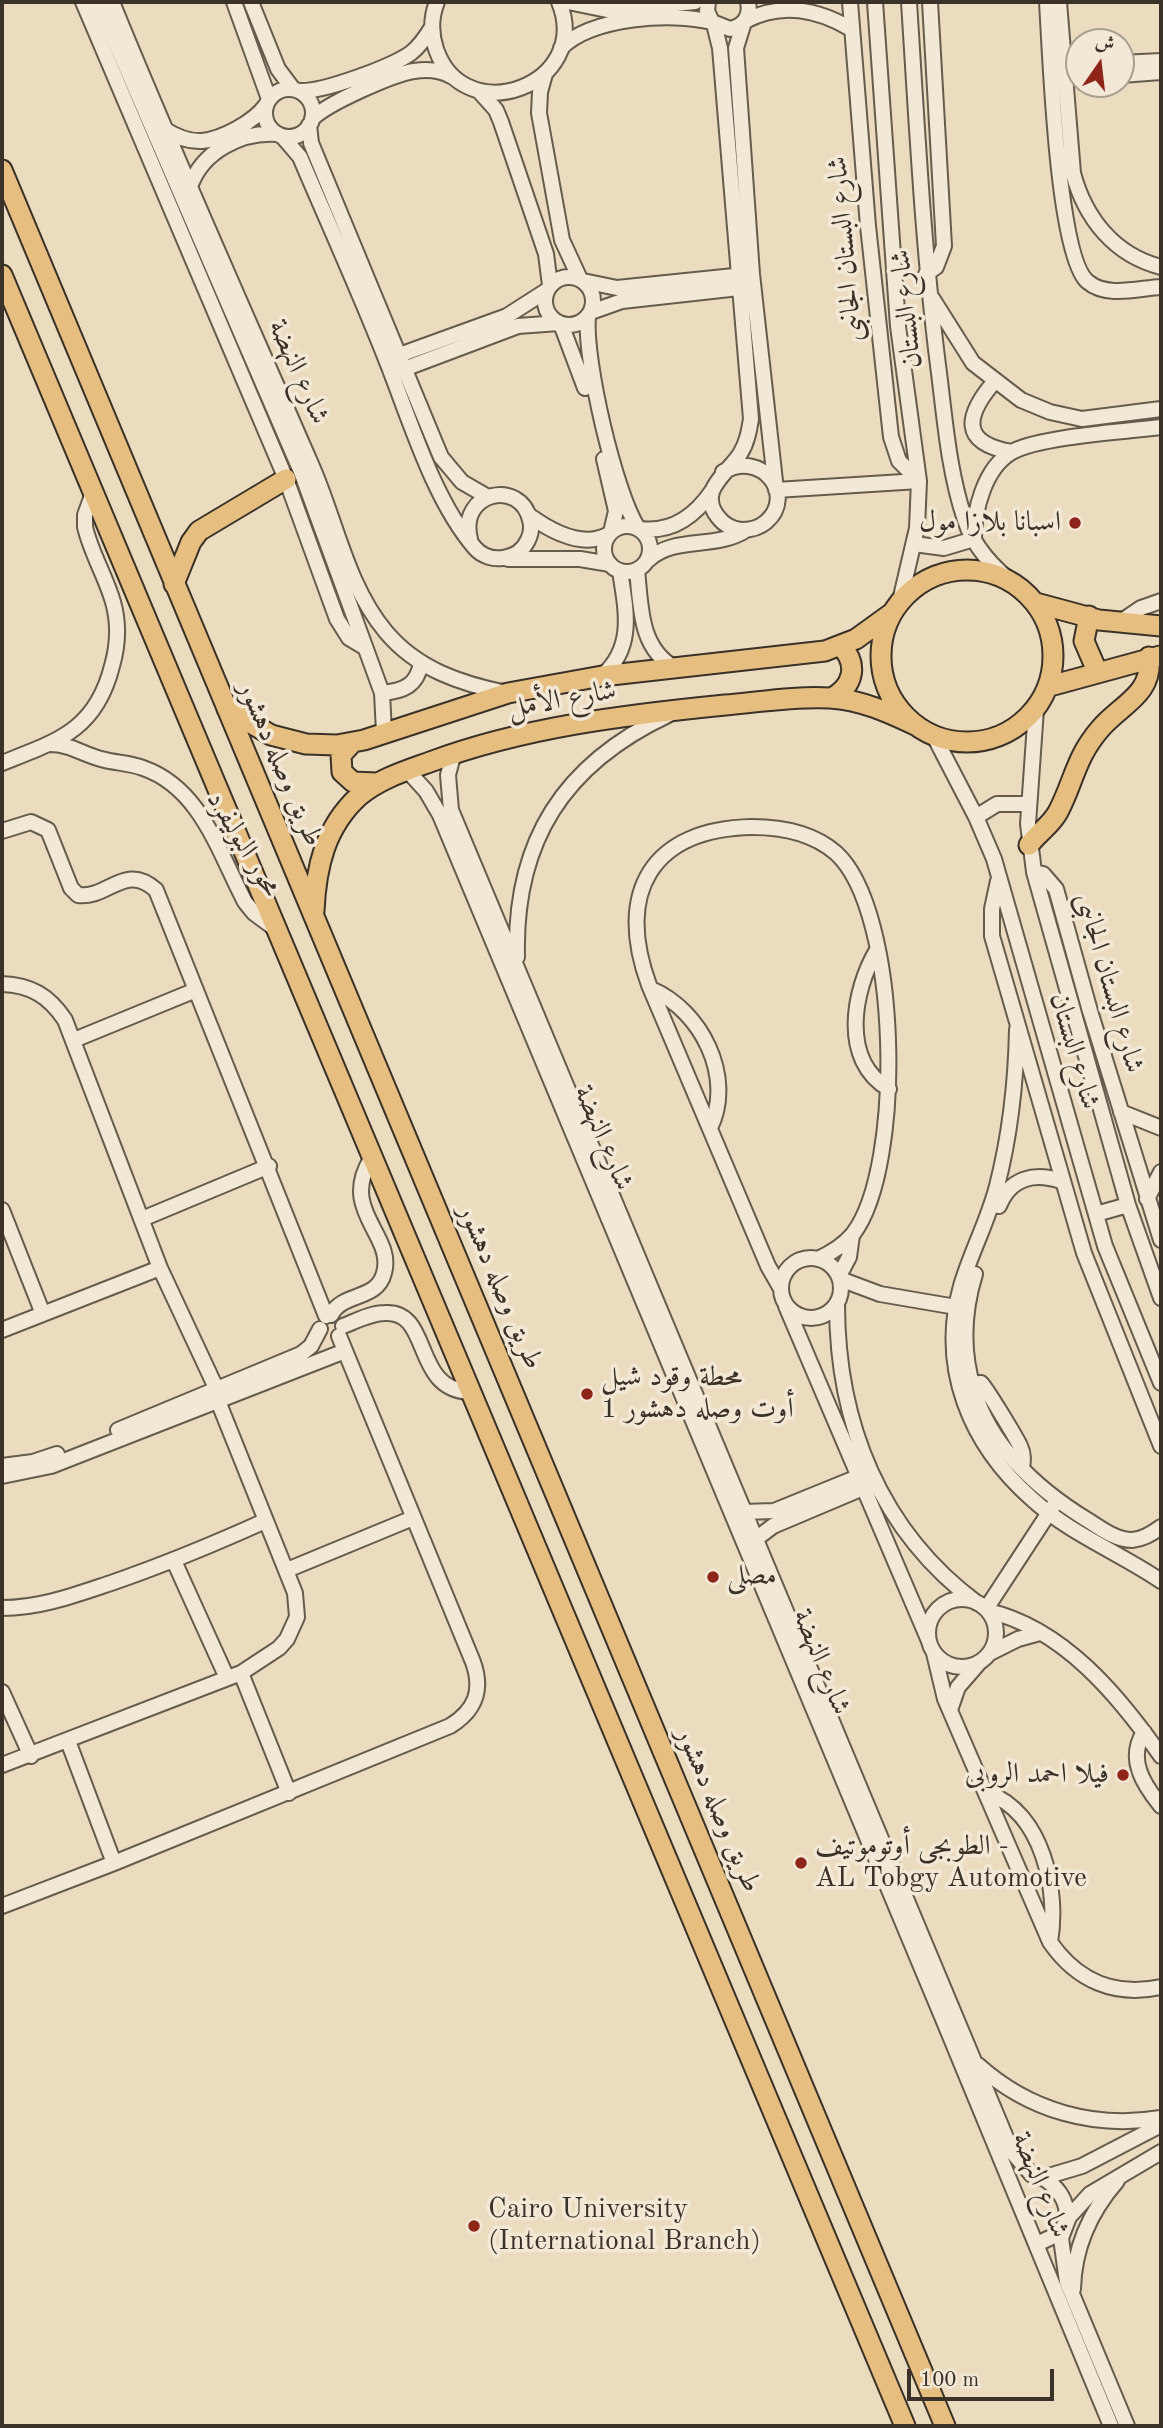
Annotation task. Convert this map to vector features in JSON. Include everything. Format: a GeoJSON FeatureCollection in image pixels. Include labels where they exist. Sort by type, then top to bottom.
{"type":"FeatureCollection","features":[{"type":"Feature","properties":{"kind":"main road","name":"طريق وصله دهشور"},"geometry":{"type":"LineString","coordinates":[[2,170],[945,2426]]}},
{"type":"Feature","properties":{"kind":"main road"},"geometry":{"type":"LineString","coordinates":[[2,275],[905,2426]]}},
{"type":"Feature","properties":{"kind":"main road"},"geometry":{"type":"LineString","coordinates":[[174,584],[191,542],[199,531],[286,479]]}},
{"type":"Feature","properties":{"kind":"main road"},"geometry":{"type":"LineString","coordinates":[[958,570],[992,573],[1021,589],[1036,603],[1047,621],[1053,641],[1054,662],[1050,687],[1036,709],[1016,729],[990,740],[961,743],[934,736],[915,726],[894,702],[882,674],[880,653],[883,632],[896,607],[926,580],[958,570]]}},
{"type":"Feature","properties":{"kind":"main road"},"geometry":{"type":"LineString","coordinates":[[1036,603],[1119,623],[1161,626]]}},
{"type":"Feature","properties":{"kind":"main road","name":"شارع الأمل"},"geometry":{"type":"LineString","coordinates":[[225,708],[255,728],[288,741],[321,745],[352,743],[508,693],[602,676],[825,651],[870,631],[896,607]]}},
{"type":"Feature","properties":{"kind":"main road"},"geometry":{"type":"LineString","coordinates":[[1089,616],[1084,641],[1097,671]]}},
{"type":"Feature","properties":{"kind":"main road"},"geometry":{"type":"LineString","coordinates":[[832,698],[841,693],[851,678],[851,660],[841,646]]}},
{"type":"Feature","properties":{"kind":"main road"},"geometry":{"type":"LineString","coordinates":[[1050,687],[1097,671],[1157,657]]}},
{"type":"Feature","properties":{"kind":"main road"},"geometry":{"type":"LineString","coordinates":[[1029,845],[1059,810],[1073,770],[1093,738],[1146,687],[1157,657]]}},
{"type":"Feature","properties":{"kind":"main road","name":"شارع الأمل"},"geometry":{"type":"LineString","coordinates":[[314,919],[316,875],[331,832],[351,805],[376,783],[454,752],[536,730],[679,710],[832,698],[875,707],[915,726]]}},
{"type":"Feature","properties":{"kind":"main road"},"geometry":{"type":"LineString","coordinates":[[352,743],[341,755],[342,772],[353,782],[376,783]]}},
{"type":"Feature","properties":{"kind":"main road"},"geometry":{"type":"LineString","coordinates":[[894,2399],[909,2400],[929,2389]]}},
{"type":"Feature","properties":{"kind":"street"},"geometry":{"type":"LineString","coordinates":[[83,2],[286,479],[337,619],[349,638],[363,647]]}},
{"type":"Feature","properties":{"kind":"street","name":"شارع النهضة"},"geometry":{"type":"LineString","coordinates":[[98,2],[117,30],[190,187],[221,274]]}},
{"type":"Feature","properties":{"kind":"street","name":"شارع النهضة"},"geometry":{"type":"LineString","coordinates":[[112,2],[117,30],[363,596],[388,634],[421,663],[464,682],[508,693]]}},
{"type":"Feature","properties":{"kind":"street"},"geometry":{"type":"LineString","coordinates":[[234,2],[267,102],[268,125],[300,157],[441,457],[462,482],[488,497]]}},
{"type":"Feature","properties":{"kind":"street"},"geometry":{"type":"LineString","coordinates":[[251,2],[278,69],[311,103],[311,143],[438,485],[470,539],[483,554],[503,558],[580,559],[615,568],[642,565],[666,548],[728,538],[764,524],[775,509],[776,490],[746,281],[719,42],[707,11],[708,2]]}},
{"type":"Feature","properties":{"kind":"street"},"geometry":{"type":"LineString","coordinates":[[164,130],[184,139],[205,141],[252,119],[275,93],[328,88],[407,56],[424,40],[432,27],[437,2]]}},
{"type":"Feature","properties":{"kind":"street"},"geometry":{"type":"LineString","coordinates":[[559,2],[564,22],[561,48]]}},
{"type":"Feature","properties":{"kind":"street"},"geometry":{"type":"LineString","coordinates":[[568,2],[607,10],[695,2]]}},
{"type":"Feature","properties":{"kind":"street"},"geometry":{"type":"LineString","coordinates":[[470,539],[468,519],[479,502],[488,497],[508,496],[517,500],[530,516],[551,530],[572,537],[597,539],[624,525],[659,530],[677,524],[703,504],[723,472],[740,454],[751,419],[736,48],[748,2]]}},
{"type":"Feature","properties":{"kind":"street","name":"شارع البستان الجانبى"},"geometry":{"type":"LineString","coordinates":[[850,2],[866,206],[891,438],[899,461],[906,471],[919,481]]}},
{"type":"Feature","properties":{"kind":"street","name":"شارع البستان"},"geometry":{"type":"LineString","coordinates":[[875,2],[898,326],[919,481],[914,544],[896,607]]}},
{"type":"Feature","properties":{"kind":"street","name":"شارع البستان"},"geometry":{"type":"LineString","coordinates":[[909,2],[927,281],[948,441],[965,521],[995,568],[1021,589]]}},
{"type":"Feature","properties":{"kind":"street"},"geometry":{"type":"LineString","coordinates":[[930,2],[944,246],[927,281],[964,352],[995,382],[1035,407],[1082,419],[1161,408]]}},
{"type":"Feature","properties":{"kind":"street"},"geometry":{"type":"LineString","coordinates":[[1047,2],[1062,75],[1073,173],[1092,221],[1115,243],[1142,261],[1161,267]]}},
{"type":"Feature","properties":{"kind":"street"},"geometry":{"type":"LineString","coordinates":[[1059,2],[1062,75],[1060,174],[1077,268],[1087,282],[1109,290],[1161,287]]}},
{"type":"Feature","properties":{"kind":"street"},"geometry":{"type":"LineString","coordinates":[[675,668],[657,655],[646,635],[642,565],[649,540],[639,528],[625,501],[590,369],[589,314],[593,298],[562,240],[539,113],[540,92],[546,73],[561,48],[576,35],[606,23],[682,18],[730,29],[770,11],[798,9],[825,15],[851,29]]}},
{"type":"Feature","properties":{"kind":"street"},"geometry":{"type":"LineString","coordinates":[[432,27],[438,54],[454,77]]}},
{"type":"Feature","properties":{"kind":"street"},"geometry":{"type":"LineString","coordinates":[[1135,62],[1161,61]]}},
{"type":"Feature","properties":{"kind":"street"},"geometry":{"type":"LineString","coordinates":[[190,187],[203,162],[220,149],[251,135],[294,136],[326,107],[410,71],[437,71],[454,77],[478,90],[488,99],[500,122],[542,244],[548,288],[546,310],[560,323],[581,371],[606,466],[615,512],[604,549],[615,568],[627,622],[626,637],[617,659],[602,676]]}},
{"type":"Feature","properties":{"kind":"street"},"geometry":{"type":"LineString","coordinates":[[478,90],[507,93],[521,89],[546,73]]}},
{"type":"Feature","properties":{"kind":"street"},"geometry":{"type":"LineString","coordinates":[[1135,74],[1154,73],[1161,84]]}},
{"type":"Feature","properties":{"kind":"street"},"geometry":{"type":"LineString","coordinates":[[866,206],[889,205]]}},
{"type":"Feature","properties":{"kind":"street"},"geometry":{"type":"LineString","coordinates":[[1070,239],[1079,228],[1092,221]]}},
{"type":"Feature","properties":{"kind":"street"},"geometry":{"type":"LineString","coordinates":[[1139,288],[1145,272],[1142,261]]}},
{"type":"Feature","properties":{"kind":"street"},"geometry":{"type":"LineString","coordinates":[[395,364],[507,316],[567,276],[618,288],[746,281]]}},
{"type":"Feature","properties":{"kind":"street"},"geometry":{"type":"LineString","coordinates":[[395,364],[518,326],[576,324],[589,314],[622,301],[746,281]]}},
{"type":"Feature","properties":{"kind":"street"},"geometry":{"type":"LineString","coordinates":[[995,382],[977,403],[972,427],[974,434],[988,446],[1012,452],[1058,441],[1161,426]]}},
{"type":"Feature","properties":{"kind":"street","name":"شارع النهضة"},"geometry":{"type":"LineString","coordinates":[[282,414],[363,647],[382,693],[384,733]]}},
{"type":"Feature","properties":{"kind":"street"},"geometry":{"type":"LineString","coordinates":[[914,544],[944,548],[974,539],[977,507],[985,486],[1012,452]]}},
{"type":"Feature","properties":{"kind":"street"},"geometry":{"type":"LineString","coordinates":[[723,472],[741,465],[759,468],[773,481],[776,490]]}},
{"type":"Feature","properties":{"kind":"street"},"geometry":{"type":"LineString","coordinates":[[776,490],[919,481]]}},
{"type":"Feature","properties":{"kind":"street"},"geometry":{"type":"LineString","coordinates":[[712,490],[714,510],[719,518],[735,529],[746,530]]}},
{"type":"Feature","properties":{"kind":"street"},"geometry":{"type":"LineString","coordinates":[[2,763],[50,744],[77,726],[101,700],[116,653],[117,627],[113,602],[85,527],[88,503],[93,493]]}},
{"type":"Feature","properties":{"kind":"street"},"geometry":{"type":"LineString","coordinates":[[503,558],[512,556],[527,544],[532,525],[530,516]]}},
{"type":"Feature","properties":{"kind":"street"},"geometry":{"type":"LineString","coordinates":[[1119,623],[1130,613],[1161,601]]}},
{"type":"Feature","properties":{"kind":"street"},"geometry":{"type":"LineString","coordinates":[[382,693],[406,688],[419,673],[421,663]]}},
{"type":"Feature","properties":{"kind":"street","name":"شارع البستان"},"geometry":{"type":"LineString","coordinates":[[1036,709],[1029,804],[1029,845],[1034,872],[1128,1205],[1155,1265],[1161,1298]]}},
{"type":"Feature","properties":{"kind":"street"},"geometry":{"type":"LineString","coordinates":[[517,965],[517,923],[523,880],[534,844],[551,809],[575,779],[606,753],[641,729],[679,710]]}},
{"type":"Feature","properties":{"kind":"street","name":"شارع البستان"},"geometry":{"type":"LineString","coordinates":[[934,736],[976,817],[999,876],[1096,1214],[1118,1280],[1161,1384]]}},
{"type":"Feature","properties":{"kind":"street","name":"محور البوليفرد"},"geometry":{"type":"LineString","coordinates":[[50,744],[67,745],[98,759],[145,768],[175,787],[206,822],[245,902],[254,914],[278,931]]}},
{"type":"Feature","properties":{"kind":"street","name":"شارع النهضة"},"geometry":{"type":"LineString","coordinates":[[454,752],[447,787],[451,810],[517,965],[537,1033],[969,2064],[1011,2178],[1111,2426]]}},
{"type":"Feature","properties":{"kind":"street","name":"شارع النهضة"},"geometry":{"type":"LineString","coordinates":[[407,770],[426,791],[440,815],[639,1255],[743,1512],[751,1544]]}},
{"type":"Feature","properties":{"kind":"street"},"geometry":{"type":"LineString","coordinates":[[976,817],[997,804],[1029,804]]}},
{"type":"Feature","properties":{"kind":"street"},"geometry":{"type":"LineString","coordinates":[[2,831],[31,822],[48,831],[71,888],[78,895],[131,879],[149,883],[161,898],[269,1167],[326,1320],[327,1338],[375,1315],[394,1314],[408,1322],[435,1378],[451,1389],[469,1392]]}},
{"type":"Feature","properties":{"kind":"street"},"geometry":{"type":"LineString","coordinates":[[950,1710],[958,1687],[985,1658],[996,1632],[984,1608],[924,1555],[866,1480],[841,1378],[839,1277],[849,1256],[852,1235],[864,1213],[879,1167],[889,1089],[877,950],[863,892],[846,864],[828,847],[806,835],[782,829],[744,827],[691,838],[669,851],[652,869],[640,891],[634,929],[638,954],[762,1251],[866,1480],[932,1647],[955,1667],[985,1658],[1018,1639],[1040,1633]]}},
{"type":"Feature","properties":{"kind":"street","name":"شارع البستان الجانبى"},"geometry":{"type":"LineString","coordinates":[[1034,872],[1043,874],[1056,889],[1161,1240]]}},
{"type":"Feature","properties":{"kind":"street"},"geometry":{"type":"LineString","coordinates":[[999,876],[992,909],[992,936],[1017,1029],[1084,1253],[1161,1446]]}},
{"type":"Feature","properties":{"kind":"street"},"geometry":{"type":"LineString","coordinates":[[877,950],[865,973],[858,998],[857,1035],[866,1068],[889,1089]]}},
{"type":"Feature","properties":{"kind":"street"},"geometry":{"type":"LineString","coordinates":[[2,984],[19,984],[37,991],[54,1004],[74,1040],[160,1268],[218,1395],[265,1521],[288,1570],[297,1605],[293,1629],[279,1648],[234,1675],[2,1765]]}},
{"type":"Feature","properties":{"kind":"street"},"geometry":{"type":"LineString","coordinates":[[651,989],[682,1008],[705,1042],[716,1073],[720,1097],[710,1128]]}},
{"type":"Feature","properties":{"kind":"street"},"geometry":{"type":"LineString","coordinates":[[74,1040],[196,990]]}},
{"type":"Feature","properties":{"kind":"street"},"geometry":{"type":"LineString","coordinates":[[1017,1029],[1014,1094],[1000,1172],[956,1307],[953,1344],[965,1384],[991,1430],[1053,1507],[1161,1581]]}},
{"type":"Feature","properties":{"kind":"street"},"geometry":{"type":"LineString","coordinates":[[1121,1112],[1161,1128]]}},
{"type":"Feature","properties":{"kind":"street"},"geometry":{"type":"LineString","coordinates":[[2,1476],[51,1466],[218,1395],[301,1354],[311,1346],[338,1303],[368,1293],[379,1284],[386,1266],[360,1195],[363,1175],[371,1159]]}},
{"type":"Feature","properties":{"kind":"street"},"geometry":{"type":"LineString","coordinates":[[142,1219],[269,1167]]}},
{"type":"Feature","properties":{"kind":"street"},"geometry":{"type":"LineString","coordinates":[[1147,1199],[1161,1172]]}},
{"type":"Feature","properties":{"kind":"street"},"geometry":{"type":"LineString","coordinates":[[1061,1181],[1028,1178],[1011,1185],[1002,1198],[968,1302],[965,1339],[968,1416],[989,1452],[1021,1489],[1120,1539],[1142,1538],[1161,1527]]}},
{"type":"Feature","properties":{"kind":"street"},"geometry":{"type":"LineString","coordinates":[[1096,1214],[1128,1205]]}},
{"type":"Feature","properties":{"kind":"street"},"geometry":{"type":"LineString","coordinates":[[2,1210],[43,1314]]}},
{"type":"Feature","properties":{"kind":"street"},"geometry":{"type":"LineString","coordinates":[[818,1259],[833,1251],[852,1235]]}},
{"type":"Feature","properties":{"kind":"street"},"geometry":{"type":"LineString","coordinates":[[762,1251],[793,1263]]}},
{"type":"Feature","properties":{"kind":"street"},"geometry":{"type":"LineString","coordinates":[[780,1287],[784,1273],[793,1263],[805,1258],[818,1259],[831,1265],[839,1277],[880,1294],[956,1307]]}},
{"type":"Feature","properties":{"kind":"street"},"geometry":{"type":"LineString","coordinates":[[2,1330],[160,1268]]}},
{"type":"Feature","properties":{"kind":"street"},"geometry":{"type":"LineString","coordinates":[[368,1293],[375,1315]]}},
{"type":"Feature","properties":{"kind":"street"},"geometry":{"type":"LineString","coordinates":[[786,1306],[800,1317],[817,1318],[838,1303],[880,1294]]}},
{"type":"Feature","properties":{"kind":"street"},"geometry":{"type":"LineString","coordinates":[[2,1906],[289,1793],[450,1726],[463,1718],[473,1706],[478,1691],[478,1676],[345,1351],[340,1318],[326,1320]]}},
{"type":"Feature","properties":{"kind":"street"},"geometry":{"type":"LineString","coordinates":[[2,1466],[49,1457],[345,1351]]}},
{"type":"Feature","properties":{"kind":"street"},"geometry":{"type":"LineString","coordinates":[[1141,1392],[1161,1384]]}},
{"type":"Feature","properties":{"kind":"street"},"geometry":{"type":"LineString","coordinates":[[743,1512],[774,1511],[866,1480]]}},
{"type":"Feature","properties":{"kind":"street"},"geometry":{"type":"LineString","coordinates":[[751,1544],[779,1523],[866,1480]]}},
{"type":"Feature","properties":{"kind":"street"},"geometry":{"type":"LineString","coordinates":[[984,1608],[1053,1507]]}},
{"type":"Feature","properties":{"kind":"street"},"geometry":{"type":"LineString","coordinates":[[288,1570],[413,1518]]}},
{"type":"Feature","properties":{"kind":"street"},"geometry":{"type":"LineString","coordinates":[[2,1608],[56,1601],[174,1561],[265,1521]]}},
{"type":"Feature","properties":{"kind":"street"},"geometry":{"type":"LineString","coordinates":[[174,1561],[234,1675],[289,1793]]}},
{"type":"Feature","properties":{"kind":"street"},"geometry":{"type":"LineString","coordinates":[[1161,1756],[1144,1732],[1094,1675],[1040,1633],[1015,1619],[958,1599],[941,1607],[930,1622],[932,1647],[941,1688],[1050,1942],[1073,1971],[1096,1983],[1122,1990],[1161,1987]]}},
{"type":"Feature","properties":{"kind":"street"},"geometry":{"type":"LineString","coordinates":[[2,1692],[31,1756]]}},
{"type":"Feature","properties":{"kind":"street"},"geometry":{"type":"LineString","coordinates":[[1144,1732],[1136,1751],[1137,1764],[1161,1806]]}},
{"type":"Feature","properties":{"kind":"street"},"geometry":{"type":"LineString","coordinates":[[68,1741],[114,1863]]}},
{"type":"Feature","properties":{"kind":"street"},"geometry":{"type":"LineString","coordinates":[[988,1793],[1015,1809],[1041,1854],[1053,1904],[1050,1942]]}},
{"type":"Feature","properties":{"kind":"street"},"geometry":{"type":"LineString","coordinates":[[969,2064],[1011,2091],[1053,2110],[1099,2120],[1161,2118]]}},
{"type":"Feature","properties":{"kind":"street","name":"شارع النهضة"},"geometry":{"type":"LineString","coordinates":[[969,2064],[1012,2152],[1037,2176],[1056,2187],[1064,2201],[1066,2218],[1061,2256],[1073,2294],[1128,2426]]}},
{"type":"Feature","properties":{"kind":"street"},"geometry":{"type":"LineString","coordinates":[[1011,2178],[1037,2176],[1082,2166],[1161,2125]]}},
{"type":"Feature","properties":{"kind":"street"},"geometry":{"type":"LineString","coordinates":[[1037,2244],[1063,2230],[1090,2194],[1161,2152]]}},
{"type":"Feature","properties":{"kind":"street"},"geometry":{"type":"LineString","coordinates":[[1073,2294],[1077,2253],[1087,2226],[1100,2202],[1127,2171]]}},
{"type":"Feature","properties":{"kind":"place","name":"اسبانا بلازا مول"},"geometry":{"type":"Point","coordinates":[1075,523]}},
{"type":"Feature","properties":{"kind":"place","name":"محطة وقود شيل أوت وصله دهشور 1"},"geometry":{"type":"Point","coordinates":[587,1394]}},
{"type":"Feature","properties":{"kind":"place","name":"مصلى"},"geometry":{"type":"Point","coordinates":[713,1577]}},
{"type":"Feature","properties":{"kind":"place","name":"فيلا احمد الروبى"},"geometry":{"type":"Point","coordinates":[1123,1775]}},
{"type":"Feature","properties":{"kind":"place","name":"الطوبجى أوتوموتيف - AL Tobgy Automotive"},"geometry":{"type":"Point","coordinates":[801,1863]}},
{"type":"Feature","properties":{"kind":"place","name":"Cairo University (International Branch)"},"geometry":{"type":"Point","coordinates":[474,2226]}}]}
